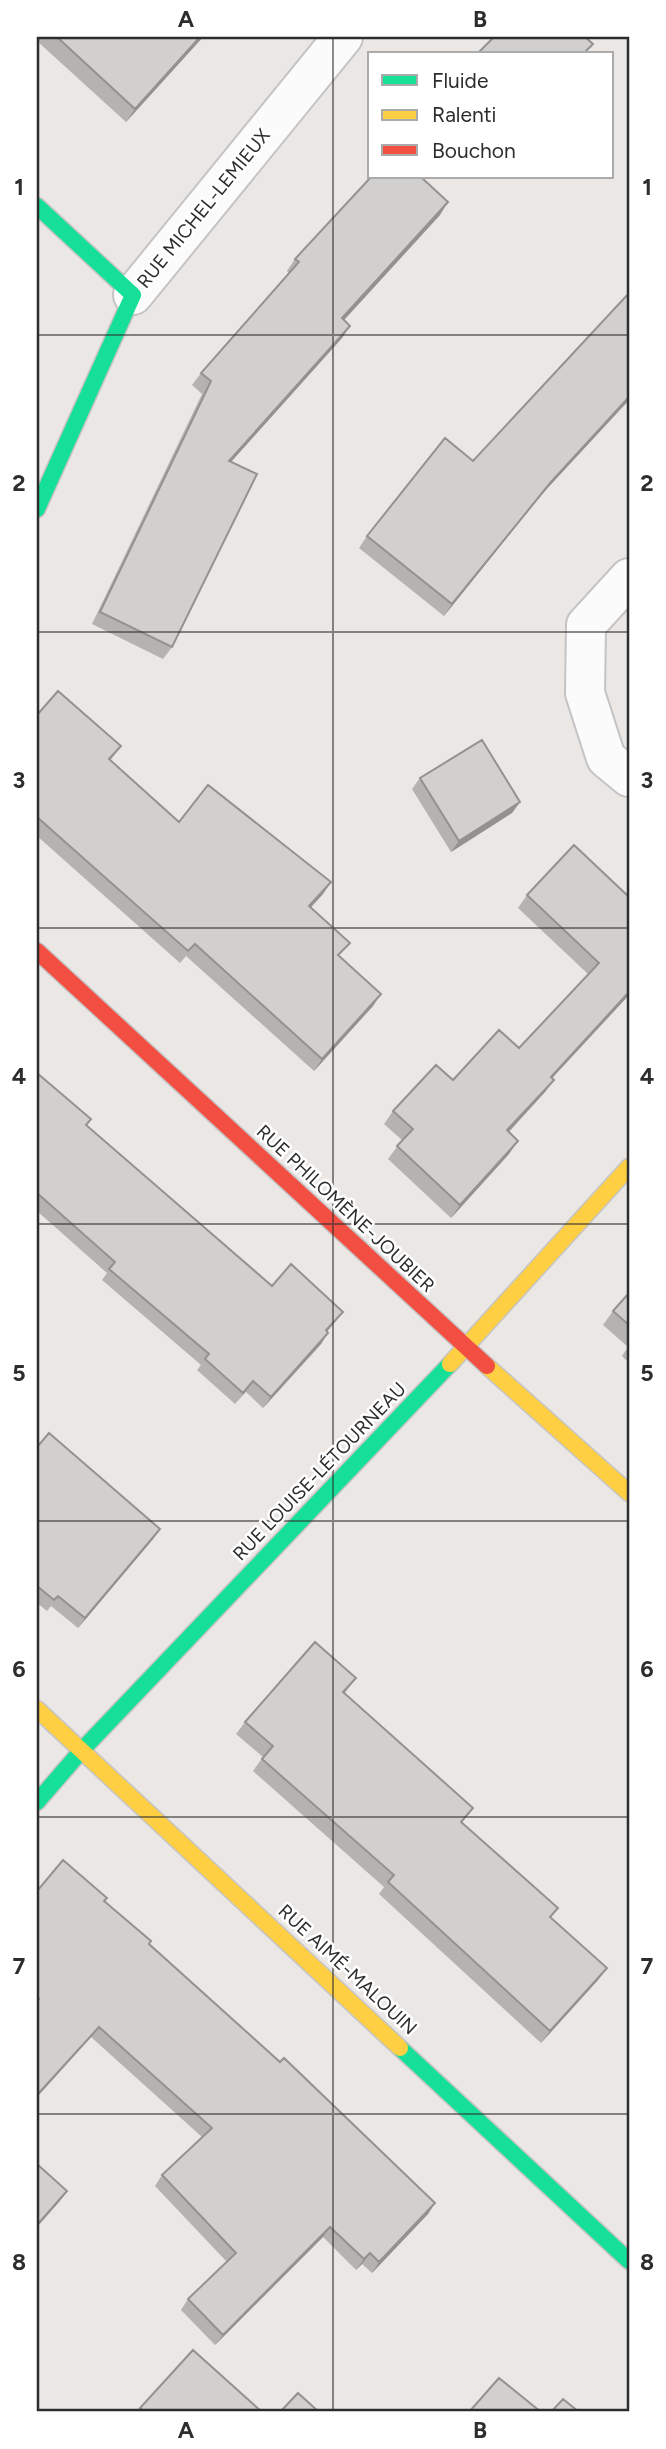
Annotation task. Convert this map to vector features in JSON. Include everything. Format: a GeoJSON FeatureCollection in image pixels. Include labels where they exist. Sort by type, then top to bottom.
{"type":"FeatureCollection","features":[{"type":"Feature","properties":{"kind":"street","name":"RUE MICHEL-LEMIEUX"},"geometry":{"type":"LineString","coordinates":[[37,509],[133,295],[343,37]]}},
{"type":"Feature","properties":{"kind":"street"},"geometry":{"type":"LineString","coordinates":[[37,206],[133,295]]}},
{"type":"Feature","properties":{"kind":"street"},"geometry":{"type":"LineString","coordinates":[[629,578],[586,625],[585,693],[606,758],[629,777]]}},
{"type":"Feature","properties":{"kind":"street","name":"RUE PHILOMÈNE-JOUBIER"},"geometry":{"type":"LineString","coordinates":[[37,951],[466,1347],[629,1493]]}},
{"type":"Feature","properties":{"kind":"street","name":"RUE LOUISE-LÉTOURNEAU"},"geometry":{"type":"LineString","coordinates":[[37,1802],[82,1750],[466,1347],[629,1167]]}},
{"type":"Feature","properties":{"kind":"street","name":"RUE AIMÉ-MALOUIN"},"geometry":{"type":"LineString","coordinates":[[37,1709],[629,2261]]}},
{"type":"Feature","properties":{"kind":"building"},"geometry":{"type":"Polygon","coordinates":[[[57,37],[200,37],[135,109],[57,37]]]}},
{"type":"Feature","properties":{"kind":"building"},"geometry":{"type":"Polygon","coordinates":[[[494,37],[585,37],[593,44],[585,52],[479,52],[494,37]]]}},
{"type":"Feature","properties":{"kind":"building"},"geometry":{"type":"Polygon","coordinates":[[[370,178],[422,178],[448,202],[342,318],[350,326],[229,461],[257,474],[172,647],[100,612],[211,381],[201,373],[299,262],[295,259],[370,178]]]}},
{"type":"Feature","properties":{"kind":"building"},"geometry":{"type":"Polygon","coordinates":[[[629,293],[629,397],[551,482],[452,604],[367,536],[445,438],[473,461],[629,293]]]}},
{"type":"Feature","properties":{"kind":"building"},"geometry":{"type":"Polygon","coordinates":[[[58,691],[121,746],[109,759],[179,822],[208,785],[331,882],[309,906],[350,943],[338,955],[381,994],[322,1059],[195,944],[188,951],[37,817],[37,715],[58,691]]]}},
{"type":"Feature","properties":{"kind":"building"},"geometry":{"type":"Polygon","coordinates":[[[482,740],[520,802],[459,841],[420,778],[482,740]]]}},
{"type":"Feature","properties":{"kind":"building"},"geometry":{"type":"Polygon","coordinates":[[[574,845],[629,897],[629,992],[551,1077],[554,1080],[507,1130],[518,1141],[460,1205],[397,1146],[413,1129],[393,1111],[436,1065],[453,1080],[499,1030],[519,1048],[599,963],[527,895],[574,845]]]}},
{"type":"Feature","properties":{"kind":"building"},"geometry":{"type":"Polygon","coordinates":[[[37,1073],[91,1119],[86,1125],[272,1286],[291,1264],[343,1312],[326,1330],[328,1333],[271,1397],[253,1381],[243,1393],[205,1359],[209,1354],[109,1269],[115,1262],[37,1193],[37,1073]]]}},
{"type":"Feature","properties":{"kind":"building"},"geometry":{"type":"Polygon","coordinates":[[[629,1293],[629,1325],[613,1311],[629,1293]]]}},
{"type":"Feature","properties":{"kind":"building"},"geometry":{"type":"Polygon","coordinates":[[[49,1433],[160,1529],[85,1618],[58,1596],[54,1600],[37,1586],[37,1447],[49,1433]]]}},
{"type":"Feature","properties":{"kind":"building"},"geometry":{"type":"Polygon","coordinates":[[[315,1642],[356,1678],[343,1692],[473,1808],[461,1822],[558,1908],[550,1917],[607,1968],[550,2031],[388,1882],[394,1875],[262,1759],[273,1746],[245,1722],[315,1642]]]}},
{"type":"Feature","properties":{"kind":"building"},"geometry":{"type":"Polygon","coordinates":[[[63,1860],[107,1898],[104,1901],[151,1941],[149,1944],[280,2062],[284,2058],[435,2203],[379,2262],[370,2253],[364,2259],[330,2227],[223,2335],[188,2299],[236,2253],[162,2175],[212,2128],[99,2027],[37,2095],[37,1891],[63,1860]]]}},
{"type":"Feature","properties":{"kind":"building"},"geometry":{"type":"Polygon","coordinates":[[[37,2164],[67,2191],[37,2225],[37,2164]]]}},
{"type":"Feature","properties":{"kind":"building"},"geometry":{"type":"Polygon","coordinates":[[[193,2350],[262,2412],[146,2412],[140,2408],[193,2350]]]}},
{"type":"Feature","properties":{"kind":"building"},"geometry":{"type":"Polygon","coordinates":[[[499,2378],[541,2412],[469,2412],[499,2378]]]}},
{"type":"Feature","properties":{"kind":"building"},"geometry":{"type":"Polygon","coordinates":[[[298,2393],[319,2412],[280,2412],[298,2393]]]}},
{"type":"Feature","properties":{"kind":"building"},"geometry":{"type":"Polygon","coordinates":[[[563,2399],[579,2412],[551,2412],[563,2399]]]}},
{"type":"Feature","properties":{"kind":"traffic: fast"},"geometry":{"type":"LineString","coordinates":[[37,206],[133,295],[37,509]]}},
{"type":"Feature","properties":{"kind":"traffic: fast"},"geometry":{"type":"LineString","coordinates":[[37,1802],[82,1750],[450,1364]]}},
{"type":"Feature","properties":{"kind":"traffic: fast"},"geometry":{"type":"LineString","coordinates":[[400,2048],[629,2261]]}},
{"type":"Feature","properties":{"kind":"traffic: slow"},"geometry":{"type":"LineString","coordinates":[[450,1364],[629,1167]]}},
{"type":"Feature","properties":{"kind":"traffic: slow"},"geometry":{"type":"LineString","coordinates":[[487,1366],[629,1493]]}},
{"type":"Feature","properties":{"kind":"traffic: slow"},"geometry":{"type":"LineString","coordinates":[[37,1709],[400,2048]]}},
{"type":"Feature","properties":{"kind":"traffic: jam"},"geometry":{"type":"LineString","coordinates":[[37,951],[487,1366]]}}]}
